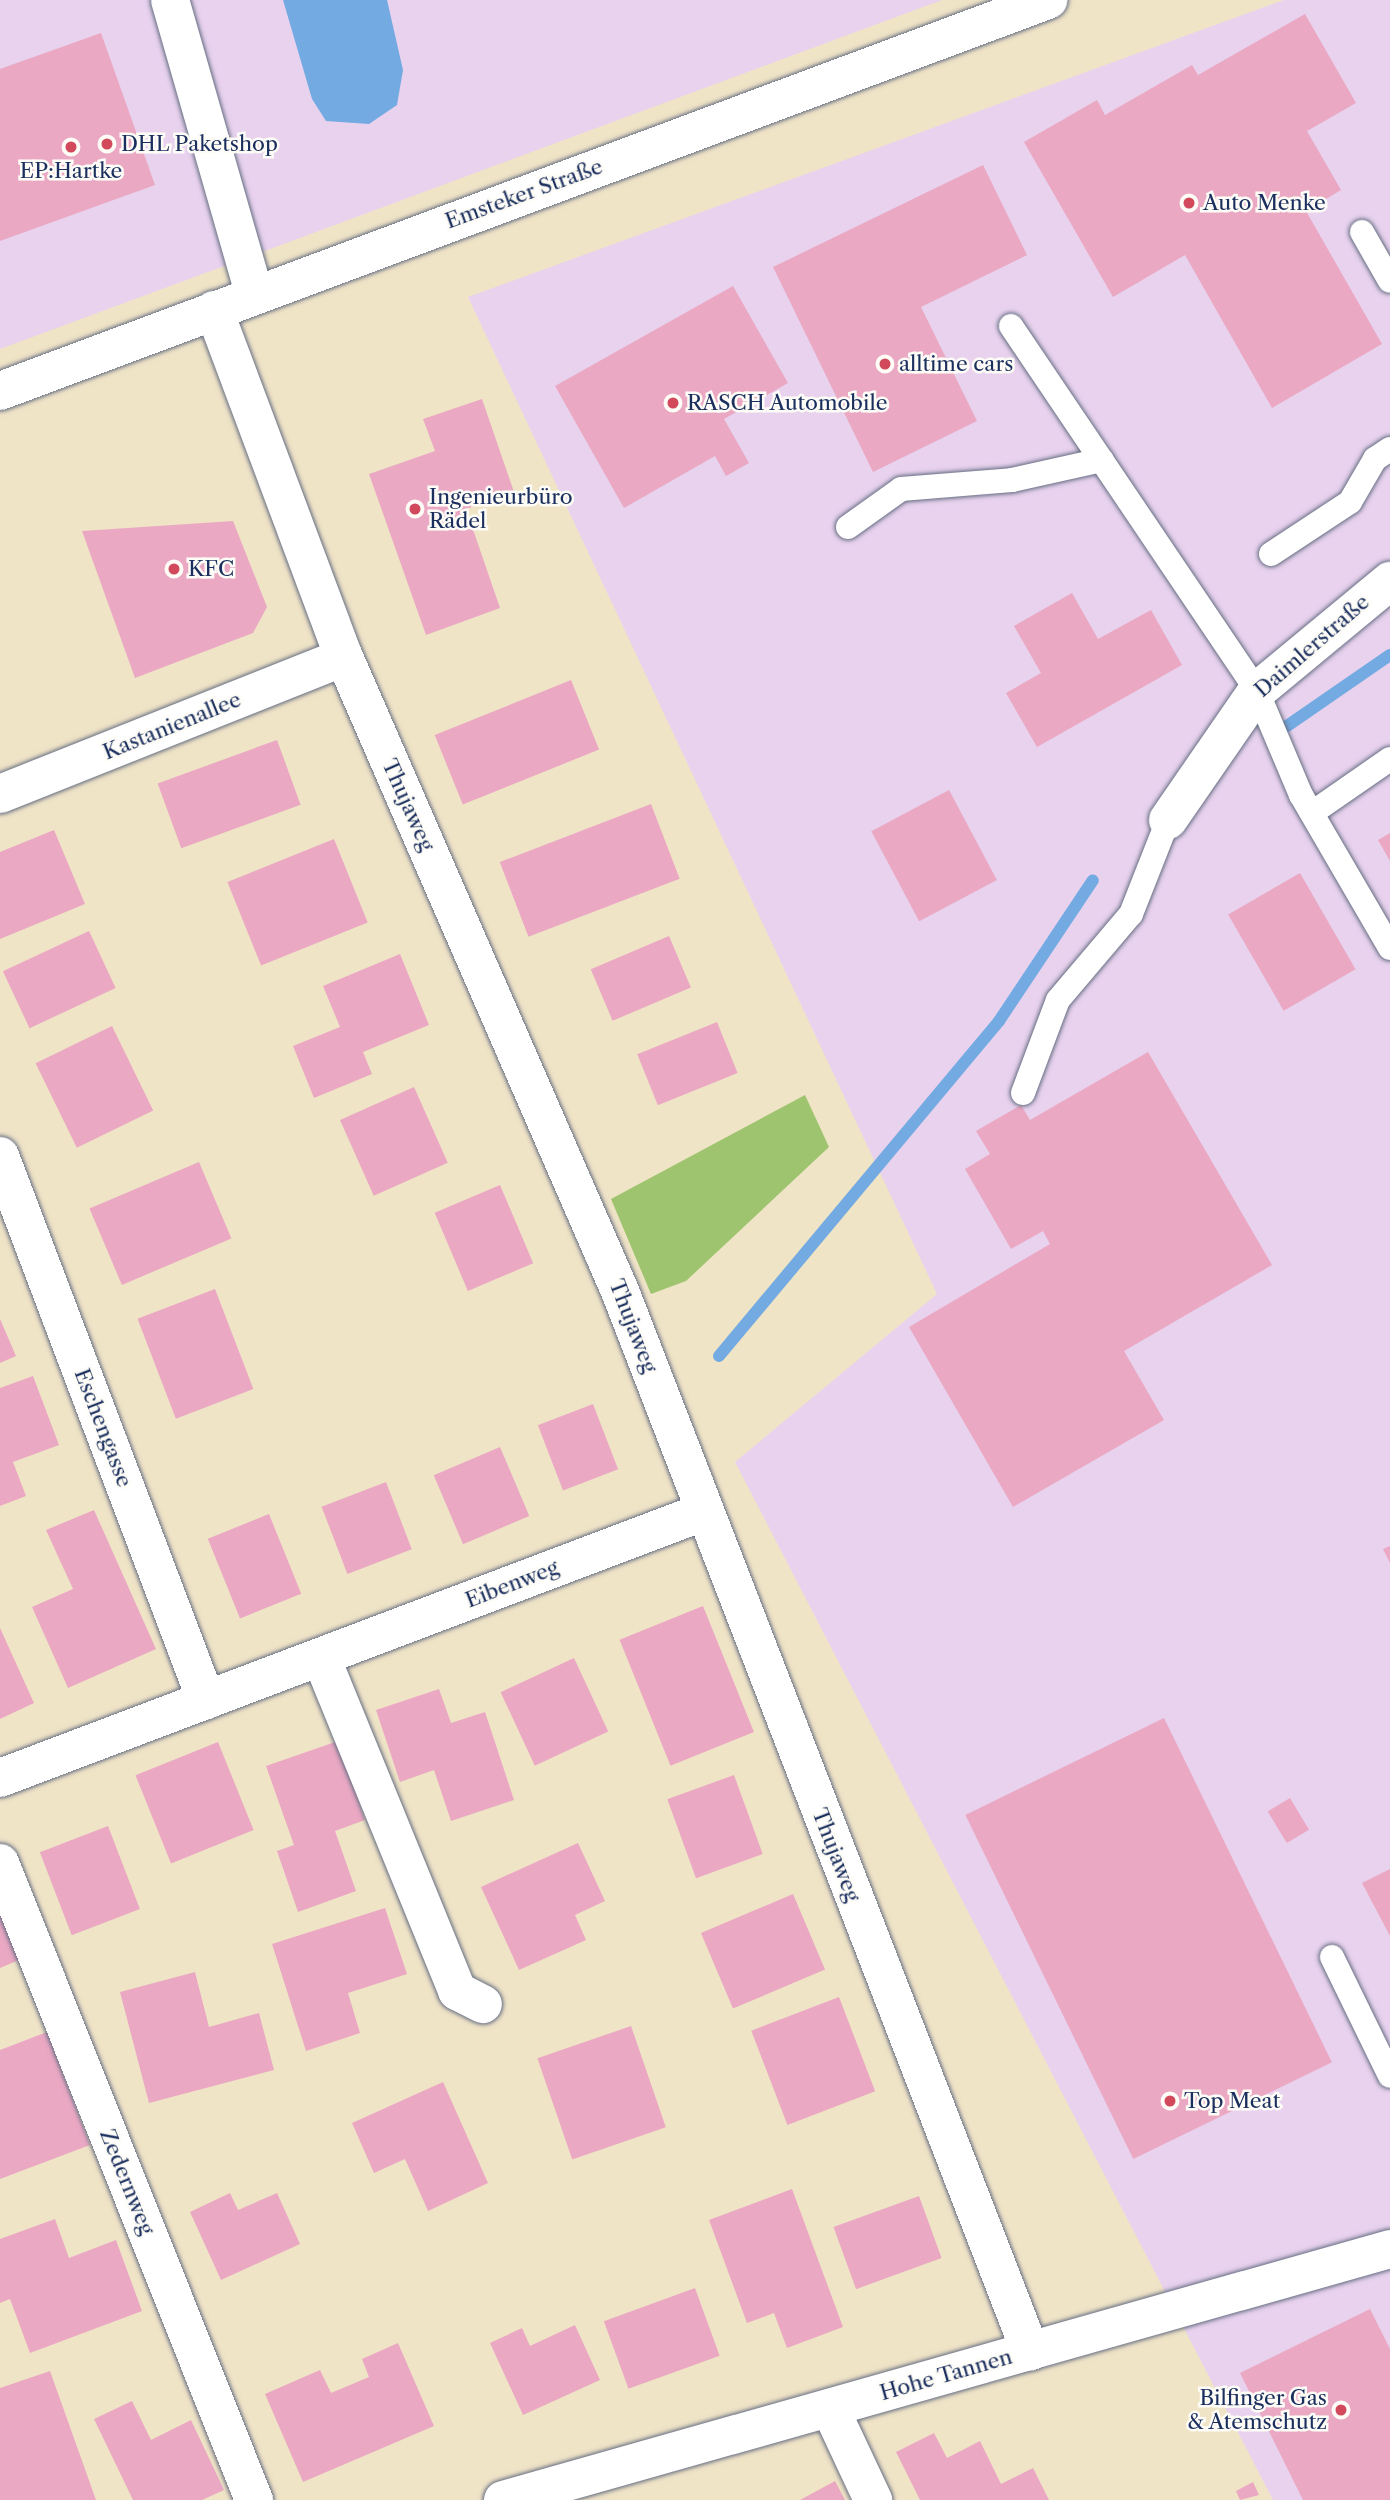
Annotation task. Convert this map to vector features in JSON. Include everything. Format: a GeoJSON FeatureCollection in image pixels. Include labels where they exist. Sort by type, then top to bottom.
{"type":"FeatureCollection","features":[{"type":"Feature","properties":{"kind":"street"},"geometry":{"type":"LineString","coordinates":[[170,0],[254,293]]}},
{"type":"Feature","properties":{"kind":"street","name":"Emsteker Straße"},"geometry":{"type":"LineString","coordinates":[[0,391],[254,293],[1048,0]]}},
{"type":"Feature","properties":{"kind":"street","name":"Thujaweg"},"geometry":{"type":"LineString","coordinates":[[214,310],[344,657],[620,1291],[703,1512],[1030,2351]]}},
{"type":"Feature","properties":{"kind":"street","name":"Daimlerstraße"},"geometry":{"type":"LineString","coordinates":[[1168,820],[1257,691],[1390,581]]}},
{"type":"Feature","properties":{"kind":"street","name":"Kastanienallee"},"geometry":{"type":"LineString","coordinates":[[0,794],[344,657]]}},
{"type":"Feature","properties":{"kind":"street","name":"Eschengasse"},"geometry":{"type":"LineString","coordinates":[[0,1156],[206,1700]]}},
{"type":"Feature","properties":{"kind":"street","name":"Eibenweg"},"geometry":{"type":"LineString","coordinates":[[0,1778],[703,1512]]}},
{"type":"Feature","properties":{"kind":"street"},"geometry":{"type":"LineString","coordinates":[[321,1657],[457,1991],[483,2004]]}},
{"type":"Feature","properties":{"kind":"street","name":"Zedernweg"},"geometry":{"type":"LineString","coordinates":[[0,1863],[254,2500]]}},
{"type":"Feature","properties":{"kind":"street","name":"Hohe Tannen"},"geometry":{"type":"LineString","coordinates":[[503,2500],[1390,2249]]}},
{"type":"Feature","properties":{"kind":"street"},"geometry":{"type":"LineString","coordinates":[[830,2408],[873,2500]]}},
{"type":"Feature","properties":{"kind":"lane"},"geometry":{"type":"LineString","coordinates":[[1362,232],[1390,281]]}},
{"type":"Feature","properties":{"kind":"lane"},"geometry":{"type":"LineString","coordinates":[[1012,326],[1257,691],[1312,813],[1390,948]]}},
{"type":"Feature","properties":{"kind":"lane"},"geometry":{"type":"LineString","coordinates":[[1271,554],[1350,502],[1376,459],[1390,449]]}},
{"type":"Feature","properties":{"kind":"lane"},"geometry":{"type":"LineString","coordinates":[[848,527],[901,489],[1012,480],[1102,460]]}},
{"type":"Feature","properties":{"kind":"lane"},"geometry":{"type":"LineString","coordinates":[[1312,813],[1390,760]]}},
{"type":"Feature","properties":{"kind":"lane"},"geometry":{"type":"LineString","coordinates":[[1023,1093],[1058,1000],[1131,914],[1168,820]]}},
{"type":"Feature","properties":{"kind":"lane"},"geometry":{"type":"LineString","coordinates":[[1332,1957],[1390,2076]]}},
{"type":"Feature","properties":{"kind":"shaded area"},"geometry":{"type":"Polygon","coordinates":[[[0,0],[942,0],[0,349],[0,0]]]}},
{"type":"Feature","properties":{"kind":"shaded area"},"geometry":{"type":"Polygon","coordinates":[[[1284,0],[1390,0],[1390,2500],[1273,2500],[735,1462],[937,1294],[468,297],[1284,0]]]}},
{"type":"Feature","properties":{"kind":"green space"},"geometry":{"type":"Polygon","coordinates":[[[805,1095],[829,1147],[686,1281],[651,1294],[611,1199],[805,1095]]]}},
{"type":"Feature","properties":{"kind":"water"},"geometry":{"type":"Polygon","coordinates":[[[283,0],[387,0],[403,70],[397,105],[369,124],[326,121],[312,99],[283,0]]]}},
{"type":"Feature","properties":{"kind":"building","name":"Auto Menke"},"geometry":{"type":"Polygon","coordinates":[[[1305,14],[1356,103],[1307,131],[1341,190],[1306,211],[1382,344],[1272,408],[1185,255],[1113,297],[1024,142],[1097,100],[1105,115],[1192,65],[1198,75],[1305,14]]]}},
{"type":"Feature","properties":{"kind":"building","name":"EP:Hartke"},"geometry":{"type":"Polygon","coordinates":[[[101,33],[155,185],[0,241],[0,69],[101,33]]]}},
{"type":"Feature","properties":{"kind":"building","name":"alltime cars"},"geometry":{"type":"Polygon","coordinates":[[[983,165],[1027,255],[921,307],[977,421],[873,472],[773,267],[983,165]]]}},
{"type":"Feature","properties":{"kind":"building"},"geometry":{"type":"Polygon","coordinates":[[[733,286],[788,383],[724,419],[749,463],[726,476],[715,456],[624,508],[555,386],[733,286]]]}},
{"type":"Feature","properties":{"kind":"building"},"geometry":{"type":"Polygon","coordinates":[[[482,399],[514,492],[466,509],[500,608],[426,635],[369,474],[435,451],[423,419],[482,399]]]}},
{"type":"Feature","properties":{"kind":"building","name":"KFC"},"geometry":{"type":"Polygon","coordinates":[[[233,521],[267,607],[253,633],[135,678],[82,531],[233,521]]]}},
{"type":"Feature","properties":{"kind":"building"},"geometry":{"type":"Polygon","coordinates":[[[1072,593],[1098,639],[1151,610],[1182,665],[1037,747],[1006,693],[1041,673],[1014,626],[1072,593]]]}},
{"type":"Feature","properties":{"kind":"building"},"geometry":{"type":"Polygon","coordinates":[[[571,680],[599,750],[463,805],[435,735],[571,680]]]}},
{"type":"Feature","properties":{"kind":"building"},"geometry":{"type":"Polygon","coordinates":[[[277,740],[301,805],[181,848],[158,783],[277,740]]]}},
{"type":"Feature","properties":{"kind":"building"},"geometry":{"type":"Polygon","coordinates":[[[949,790],[997,880],[919,921],[871,831],[949,790]]]}},
{"type":"Feature","properties":{"kind":"building"},"geometry":{"type":"Polygon","coordinates":[[[651,804],[680,879],[528,937],[500,862],[651,804]]]}},
{"type":"Feature","properties":{"kind":"building"},"geometry":{"type":"Polygon","coordinates":[[[54,830],[85,904],[0,939],[0,852],[54,830]]]}},
{"type":"Feature","properties":{"kind":"building"},"geometry":{"type":"Polygon","coordinates":[[[1390,833],[1390,861],[1378,840],[1390,833]]]}},
{"type":"Feature","properties":{"kind":"building"},"geometry":{"type":"Polygon","coordinates":[[[334,839],[368,922],[261,966],[227,882],[334,839]]]}},
{"type":"Feature","properties":{"kind":"building"},"geometry":{"type":"Polygon","coordinates":[[[1300,873],[1356,969],[1284,1011],[1228,914],[1300,873]]]}},
{"type":"Feature","properties":{"kind":"building"},"geometry":{"type":"Polygon","coordinates":[[[89,931],[116,988],[30,1028],[3,971],[89,931]]]}},
{"type":"Feature","properties":{"kind":"building"},"geometry":{"type":"Polygon","coordinates":[[[669,936],[691,988],[613,1021],[591,969],[669,936]]]}},
{"type":"Feature","properties":{"kind":"building"},"geometry":{"type":"Polygon","coordinates":[[[400,954],[429,1025],[363,1052],[372,1074],[314,1098],[293,1046],[340,1027],[323,986],[400,954]]]}},
{"type":"Feature","properties":{"kind":"building"},"geometry":{"type":"Polygon","coordinates":[[[717,1022],[738,1073],[658,1105],[637,1054],[717,1022]]]}},
{"type":"Feature","properties":{"kind":"building"},"geometry":{"type":"Polygon","coordinates":[[[112,1026],[153,1110],[77,1148],[36,1063],[112,1026]]]}},
{"type":"Feature","properties":{"kind":"building"},"geometry":{"type":"Polygon","coordinates":[[[1148,1052],[1272,1265],[1124,1351],[1164,1420],[1013,1507],[909,1327],[1050,1244],[1043,1231],[1011,1249],[965,1169],[990,1154],[976,1131],[1021,1105],[1030,1120],[1148,1052]]]}},
{"type":"Feature","properties":{"kind":"building"},"geometry":{"type":"Polygon","coordinates":[[[414,1087],[448,1163],[374,1196],[340,1120],[414,1087]]]}},
{"type":"Feature","properties":{"kind":"building"},"geometry":{"type":"Polygon","coordinates":[[[199,1162],[231,1238],[122,1285],[89,1208],[199,1162]]]}},
{"type":"Feature","properties":{"kind":"building"},"geometry":{"type":"Polygon","coordinates":[[[500,1185],[533,1263],[468,1291],[435,1213],[500,1185]]]}},
{"type":"Feature","properties":{"kind":"building"},"geometry":{"type":"Polygon","coordinates":[[[215,1289],[253,1389],[176,1419],[138,1319],[215,1289]]]}},
{"type":"Feature","properties":{"kind":"building"},"geometry":{"type":"Polygon","coordinates":[[[0,1319],[16,1356],[0,1363],[0,1319]]]}},
{"type":"Feature","properties":{"kind":"building"},"geometry":{"type":"Polygon","coordinates":[[[33,1376],[59,1445],[13,1462],[26,1496],[0,1506],[0,1388],[33,1376]]]}},
{"type":"Feature","properties":{"kind":"building"},"geometry":{"type":"Polygon","coordinates":[[[593,1404],[618,1469],[563,1490],[538,1425],[593,1404]]]}},
{"type":"Feature","properties":{"kind":"building"},"geometry":{"type":"Polygon","coordinates":[[[500,1447],[529,1516],[463,1544],[434,1475],[500,1447]]]}},
{"type":"Feature","properties":{"kind":"building"},"geometry":{"type":"Polygon","coordinates":[[[386,1482],[412,1549],[347,1574],[322,1507],[386,1482]]]}},
{"type":"Feature","properties":{"kind":"building"},"geometry":{"type":"Polygon","coordinates":[[[94,1510],[156,1649],[68,1688],[32,1607],[73,1589],[46,1530],[94,1510]]]}},
{"type":"Feature","properties":{"kind":"building"},"geometry":{"type":"Polygon","coordinates":[[[269,1514],[301,1594],[240,1618],[208,1539],[269,1514]]]}},
{"type":"Feature","properties":{"kind":"building"},"geometry":{"type":"Polygon","coordinates":[[[1390,1546],[1390,1563],[1383,1549],[1390,1546]]]}},
{"type":"Feature","properties":{"kind":"building"},"geometry":{"type":"Polygon","coordinates":[[[703,1606],[754,1732],[670,1766],[620,1640],[703,1606]]]}},
{"type":"Feature","properties":{"kind":"building"},"geometry":{"type":"Polygon","coordinates":[[[0,1628],[34,1703],[0,1719],[0,1628]]]}},
{"type":"Feature","properties":{"kind":"building"},"geometry":{"type":"Polygon","coordinates":[[[574,1658],[608,1731],[535,1766],[501,1692],[574,1658]]]}},
{"type":"Feature","properties":{"kind":"building"},"geometry":{"type":"Polygon","coordinates":[[[439,1689],[451,1723],[485,1712],[514,1800],[451,1821],[434,1770],[400,1782],[376,1710],[439,1689]]]}},
{"type":"Feature","properties":{"kind":"building"},"geometry":{"type":"Polygon","coordinates":[[[1164,1718],[1332,2062],[1133,2159],[965,1815],[1164,1718]]]}},
{"type":"Feature","properties":{"kind":"building"},"geometry":{"type":"Polygon","coordinates":[[[338,1741],[365,1820],[335,1831],[356,1891],[298,1912],[277,1851],[294,1845],[266,1766],[338,1741]]]}},
{"type":"Feature","properties":{"kind":"building"},"geometry":{"type":"Polygon","coordinates":[[[218,1742],[254,1830],[171,1863],[135,1775],[218,1742]]]}},
{"type":"Feature","properties":{"kind":"building"},"geometry":{"type":"Polygon","coordinates":[[[734,1775],[763,1854],[696,1878],[667,1799],[734,1775]]]}},
{"type":"Feature","properties":{"kind":"building"},"geometry":{"type":"Polygon","coordinates":[[[1290,1798],[1309,1830],[1287,1843],[1268,1811],[1290,1798]]]}},
{"type":"Feature","properties":{"kind":"building"},"geometry":{"type":"Polygon","coordinates":[[[108,1826],[140,1909],[72,1935],[40,1852],[108,1826]]]}},
{"type":"Feature","properties":{"kind":"building"},"geometry":{"type":"Polygon","coordinates":[[[578,1843],[605,1901],[575,1915],[586,1940],[519,1970],[481,1887],[578,1843]]]}},
{"type":"Feature","properties":{"kind":"building"},"geometry":{"type":"Polygon","coordinates":[[[1390,1869],[1390,1936],[1362,1883],[1390,1869]]]}},
{"type":"Feature","properties":{"kind":"building"},"geometry":{"type":"Polygon","coordinates":[[[793,1894],[825,1969],[733,2009],[701,1933],[793,1894]]]}},
{"type":"Feature","properties":{"kind":"building"},"geometry":{"type":"Polygon","coordinates":[[[385,1908],[407,1974],[348,1993],[360,2033],[306,2051],[272,1944],[385,1908]]]}},
{"type":"Feature","properties":{"kind":"building"},"geometry":{"type":"Polygon","coordinates":[[[0,1914],[19,1960],[0,1968],[0,1914]]]}},
{"type":"Feature","properties":{"kind":"building"},"geometry":{"type":"Polygon","coordinates":[[[195,1972],[209,2027],[259,2013],[274,2070],[149,2103],[120,1992],[195,1972]]]}},
{"type":"Feature","properties":{"kind":"building"},"geometry":{"type":"Polygon","coordinates":[[[839,1997],[875,2091],[787,2125],[751,2031],[839,1997]]]}},
{"type":"Feature","properties":{"kind":"building"},"geometry":{"type":"Polygon","coordinates":[[[631,2026],[666,2127],[572,2159],[537,2058],[631,2026]]]}},
{"type":"Feature","properties":{"kind":"building"},"geometry":{"type":"Polygon","coordinates":[[[47,2032],[90,2145],[0,2179],[0,2050],[47,2032]]]}},
{"type":"Feature","properties":{"kind":"building"},"geometry":{"type":"Polygon","coordinates":[[[443,2082],[488,2183],[428,2211],[405,2159],[374,2173],[352,2123],[443,2082]]]}},
{"type":"Feature","properties":{"kind":"building"},"geometry":{"type":"Polygon","coordinates":[[[792,2189],[843,2327],[787,2348],[774,2313],[747,2323],[709,2220],[792,2189]]]}},
{"type":"Feature","properties":{"kind":"building"},"geometry":{"type":"Polygon","coordinates":[[[230,2193],[238,2210],[277,2193],[300,2244],[221,2280],[190,2212],[230,2193]]]}},
{"type":"Feature","properties":{"kind":"building"},"geometry":{"type":"Polygon","coordinates":[[[919,2196],[942,2258],[856,2289],[833,2227],[919,2196]]]}},
{"type":"Feature","properties":{"kind":"building"},"geometry":{"type":"Polygon","coordinates":[[[55,2219],[69,2258],[116,2240],[142,2311],[30,2353],[10,2299],[0,2303],[0,2239],[55,2219]]]}},
{"type":"Feature","properties":{"kind":"building"},"geometry":{"type":"Polygon","coordinates":[[[695,2288],[720,2356],[628,2389],[604,2321],[695,2288]]]}},
{"type":"Feature","properties":{"kind":"building"},"geometry":{"type":"Polygon","coordinates":[[[1370,2309],[1390,2349],[1390,2500],[1303,2500],[1240,2373],[1370,2309]]]}},
{"type":"Feature","properties":{"kind":"building"},"geometry":{"type":"Polygon","coordinates":[[[575,2325],[600,2380],[523,2415],[490,2343],[522,2328],[530,2346],[575,2325]]]}},
{"type":"Feature","properties":{"kind":"building"},"geometry":{"type":"Polygon","coordinates":[[[398,2343],[434,2426],[303,2482],[265,2394],[320,2370],[331,2393],[369,2377],[362,2359],[398,2343]]]}},
{"type":"Feature","properties":{"kind":"building"},"geometry":{"type":"Polygon","coordinates":[[[50,2371],[96,2500],[0,2500],[0,2388],[50,2371]]]}},
{"type":"Feature","properties":{"kind":"building"},"geometry":{"type":"Polygon","coordinates":[[[132,2401],[151,2440],[191,2420],[224,2490],[202,2500],[133,2500],[94,2419],[132,2401]]]}},
{"type":"Feature","properties":{"kind":"building"},"geometry":{"type":"Polygon","coordinates":[[[934,2433],[947,2458],[980,2441],[1001,2484],[1033,2468],[1049,2500],[920,2500],[896,2452],[934,2433]]]}},
{"type":"Feature","properties":{"kind":"building"},"geometry":{"type":"Polygon","coordinates":[[[835,2481],[845,2500],[800,2500],[835,2481]]]}},
{"type":"Feature","properties":{"kind":"building"},"geometry":{"type":"Polygon","coordinates":[[[1253,2482],[1259,2495],[1240,2500],[1236,2491],[1253,2482]]]}},
{"type":"Feature","properties":{"kind":"waterway"},"geometry":{"type":"LineString","coordinates":[[1287,726],[1390,655]]}},
{"type":"Feature","properties":{"kind":"waterway"},"geometry":{"type":"LineString","coordinates":[[719,1356],[999,1021],[1093,880]]}},
{"type":"Feature","properties":{"kind":"place","name":"DHL Paketshop"},"geometry":{"type":"Point","coordinates":[107,144]}},
{"type":"Feature","properties":{"kind":"place","name":"EP:Hartke"},"geometry":{"type":"Point","coordinates":[71,147]}},
{"type":"Feature","properties":{"kind":"place","name":"Auto Menke"},"geometry":{"type":"Point","coordinates":[1189,203]}},
{"type":"Feature","properties":{"kind":"place","name":"alltime cars"},"geometry":{"type":"Point","coordinates":[885,364]}},
{"type":"Feature","properties":{"kind":"place","name":"RASCH Automobile"},"geometry":{"type":"Point","coordinates":[673,403]}},
{"type":"Feature","properties":{"kind":"place","name":"Ingenieurbüro Rädel"},"geometry":{"type":"Point","coordinates":[415,509]}},
{"type":"Feature","properties":{"kind":"place","name":"KFC"},"geometry":{"type":"Point","coordinates":[174,569]}},
{"type":"Feature","properties":{"kind":"place","name":"Top Meat"},"geometry":{"type":"Point","coordinates":[1170,2101]}},
{"type":"Feature","properties":{"kind":"place","name":"Bilfinger Gas & Atemschutz"},"geometry":{"type":"Point","coordinates":[1341,2410]}}]}
